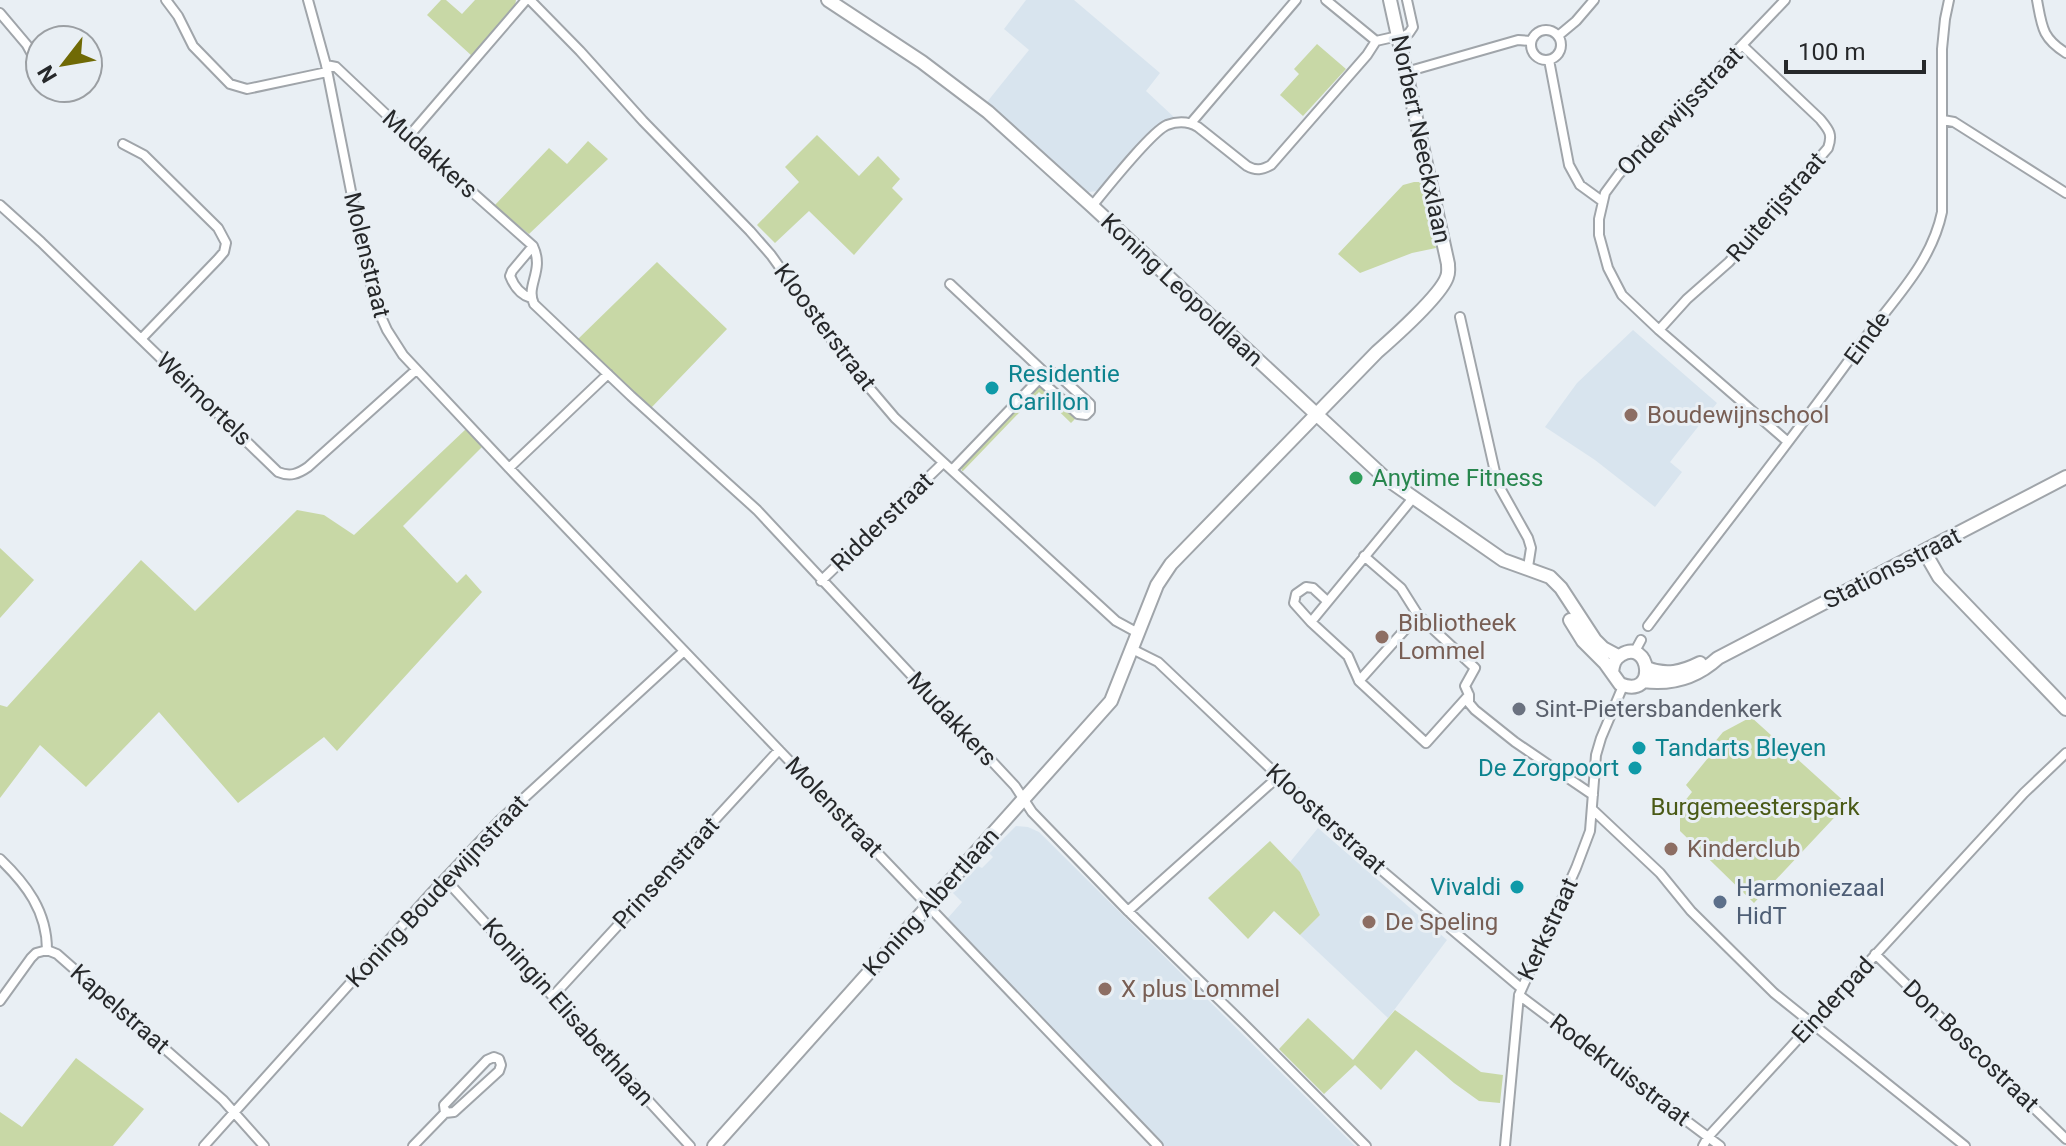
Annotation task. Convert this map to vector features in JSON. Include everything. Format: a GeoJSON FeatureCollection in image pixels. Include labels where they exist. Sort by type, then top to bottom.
{"type":"FeatureCollection","features":[{"type":"Feature","properties":{"kind":"main road","name":"Koning Leopoldlaan"},"geometry":{"type":"LineString","coordinates":[[828,0],[844,4],[1014,134],[1377,471],[1503,560],[1534,570]]}},
{"type":"Feature","properties":{"kind":"main road","name":"Norbert Neeckxlaan"},"geometry":{"type":"LineString","coordinates":[[1390,0],[1448,264],[1447,278]]}},
{"type":"Feature","properties":{"kind":"main road","name":"Koning Albertlaan"},"geometry":{"type":"LineString","coordinates":[[714,1146],[1111,701],[1157,585],[1171,564],[1395,336],[1447,278]]}},
{"type":"Feature","properties":{"kind":"main road","name":"Stationsstraat"},"geometry":{"type":"LineString","coordinates":[[1643,681],[1660,684],[1697,673],[1718,658],[2066,477]]}},
{"type":"Feature","properties":{"kind":"main road"},"geometry":{"type":"LineString","coordinates":[[1924,551],[1939,577],[2066,709]]}},
{"type":"Feature","properties":{"kind":"main road"},"geometry":{"type":"LineString","coordinates":[[1534,570],[1579,627],[1592,651],[1623,686],[1636,686],[1643,681],[1647,668],[1645,661],[1634,653],[1623,653],[1614,661],[1612,672]]}},
{"type":"Feature","properties":{"kind":"main road"},"geometry":{"type":"LineString","coordinates":[[1579,627],[1603,648],[1618,656]]}},
{"type":"Feature","properties":{"kind":"main road","name":"Stationsstraat"},"geometry":{"type":"LineString","coordinates":[[1647,668],[1670,673],[1718,658]]}},
{"type":"Feature","properties":{"kind":"street"},"geometry":{"type":"LineString","coordinates":[[166,0],[193,46],[235,87],[247,89],[326,68]]}},
{"type":"Feature","properties":{"kind":"street","name":"Molenstraat"},"geometry":{"type":"LineString","coordinates":[[308,0],[326,68],[371,288],[387,330],[416,370],[1158,1146]]}},
{"type":"Feature","properties":{"kind":"street"},"geometry":{"type":"LineString","coordinates":[[409,136],[528,0]]}},
{"type":"Feature","properties":{"kind":"street","name":"Kloosterstraat"},"geometry":{"type":"LineString","coordinates":[[528,0],[589,60],[643,121],[750,231],[864,382],[895,418],[1110,616],[1138,633]]}},
{"type":"Feature","properties":{"kind":"street"},"geometry":{"type":"LineString","coordinates":[[1191,123],[1296,0]]}},
{"type":"Feature","properties":{"kind":"street"},"geometry":{"type":"LineString","coordinates":[[1326,0],[1376,41]]}},
{"type":"Feature","properties":{"kind":"street"},"geometry":{"type":"LineString","coordinates":[[1092,206],[1160,129],[1172,124],[1191,123],[1256,170],[1271,165],[1376,41],[1405,36],[1413,27],[1407,0]]}},
{"type":"Feature","properties":{"kind":"street"},"geometry":{"type":"LineString","coordinates":[[1558,36],[1594,0]]}},
{"type":"Feature","properties":{"kind":"street","name":"Onderwijsstraat"},"geometry":{"type":"LineString","coordinates":[[1785,0],[1619,174],[1602,201],[1599,235],[1608,268],[1622,295],[1788,442]]}},
{"type":"Feature","properties":{"kind":"street","name":"Einde"},"geometry":{"type":"LineString","coordinates":[[1648,626],[1919,270],[1931,250],[1942,212],[1943,41],[1949,0]]}},
{"type":"Feature","properties":{"kind":"street"},"geometry":{"type":"LineString","coordinates":[[2037,0],[2041,24],[2050,43],[2066,53]]}},
{"type":"Feature","properties":{"kind":"street"},"geometry":{"type":"LineString","coordinates":[[0,13],[24,41]]}},
{"type":"Feature","properties":{"kind":"street"},"geometry":{"type":"LineString","coordinates":[[1550,30],[1558,36],[1561,45],[1554,58],[1544,60],[1535,56],[1531,41],[1533,36],[1550,30]]}},
{"type":"Feature","properties":{"kind":"street"},"geometry":{"type":"LineString","coordinates":[[1406,72],[1518,40],[1531,41]]}},
{"type":"Feature","properties":{"kind":"street","name":"Ruiterijstraat"},"geometry":{"type":"LineString","coordinates":[[1659,330],[1687,299],[1729,262],[1828,148],[1831,139],[1820,119],[1743,46]]}},
{"type":"Feature","properties":{"kind":"street"},"geometry":{"type":"LineString","coordinates":[[1549,60],[1569,165],[1580,185],[1602,201]]}},
{"type":"Feature","properties":{"kind":"street","name":"Mudakkers"},"geometry":{"type":"LineString","coordinates":[[326,68],[336,67],[533,246],[510,276],[517,288],[757,510],[1015,786],[1032,812],[1366,1146]]}},
{"type":"Feature","properties":{"kind":"street"},"geometry":{"type":"LineString","coordinates":[[1943,120],[1954,122],[2066,193]]}},
{"type":"Feature","properties":{"kind":"street"},"geometry":{"type":"LineString","coordinates":[[123,144],[144,155],[218,228],[226,243],[218,259],[142,338]]}},
{"type":"Feature","properties":{"kind":"street","name":"Weimortels"},"geometry":{"type":"LineString","coordinates":[[0,205],[142,338],[278,472],[293,475],[308,467],[416,370]]}},
{"type":"Feature","properties":{"kind":"street"},"geometry":{"type":"LineString","coordinates":[[531,298],[538,264],[533,246]]}},
{"type":"Feature","properties":{"kind":"street"},"geometry":{"type":"LineString","coordinates":[[950,284],[1042,376],[1078,414],[1086,415],[1090,404],[1056,373],[1042,376],[952,470]]}},
{"type":"Feature","properties":{"kind":"street"},"geometry":{"type":"LineString","coordinates":[[1460,317],[1495,472],[1531,548],[1534,570]]}},
{"type":"Feature","properties":{"kind":"street"},"geometry":{"type":"LineString","coordinates":[[509,468],[608,374]]}},
{"type":"Feature","properties":{"kind":"street","name":"Ridderstraat"},"geometry":{"type":"LineString","coordinates":[[821,581],[943,463]]}},
{"type":"Feature","properties":{"kind":"street"},"geometry":{"type":"LineString","coordinates":[[1311,622],[1413,498]]}},
{"type":"Feature","properties":{"kind":"street"},"geometry":{"type":"LineString","coordinates":[[1364,556],[1401,588],[1418,615],[1475,668],[1465,686],[1469,703],[1475,710],[1515,742],[1593,795]]}},
{"type":"Feature","properties":{"kind":"street"},"geometry":{"type":"LineString","coordinates":[[1327,601],[1313,588],[1306,587],[1296,594],[1294,600],[1295,607],[1348,656],[1359,681],[1426,743],[1469,695]]}},
{"type":"Feature","properties":{"kind":"street"},"geometry":{"type":"LineString","coordinates":[[1359,681],[1418,615]]}},
{"type":"Feature","properties":{"kind":"street"},"geometry":{"type":"LineString","coordinates":[[1634,653],[1641,640]]}},
{"type":"Feature","properties":{"kind":"street","name":"Kloosterstraat"},"geometry":{"type":"LineString","coordinates":[[1132,649],[1158,662],[1347,841],[1520,991]]}},
{"type":"Feature","properties":{"kind":"street","name":"Koning Boudewijnstraat"},"geometry":{"type":"LineString","coordinates":[[204,1146],[499,821],[684,651]]}},
{"type":"Feature","properties":{"kind":"street","name":"Kerkstraat"},"geometry":{"type":"LineString","coordinates":[[1505,1146],[1520,991],[1590,831],[1596,755],[1623,686]]}},
{"type":"Feature","properties":{"kind":"street","name":"Prinsenstraat"},"geometry":{"type":"LineString","coordinates":[[554,995],[779,750]]}},
{"type":"Feature","properties":{"kind":"street","name":"Einderpad"},"geometry":{"type":"LineString","coordinates":[[1703,1146],[1811,1023],[2024,793],[2066,753]]}},
{"type":"Feature","properties":{"kind":"street"},"geometry":{"type":"LineString","coordinates":[[1128,911],[1279,776]]}},
{"type":"Feature","properties":{"kind":"street"},"geometry":{"type":"LineString","coordinates":[[1593,810],[1660,873],[1691,911],[1774,993],[1965,1146]]}},
{"type":"Feature","properties":{"kind":"street","name":"Kapelstraat"},"geometry":{"type":"LineString","coordinates":[[0,859],[21,880],[34,899],[46,926],[47,950],[57,954],[77,971],[223,1100],[264,1146]]}},
{"type":"Feature","properties":{"kind":"street","name":"Koningin Elisabethlaan"},"geometry":{"type":"LineString","coordinates":[[445,879],[690,1146]]}},
{"type":"Feature","properties":{"kind":"street"},"geometry":{"type":"LineString","coordinates":[[0,1001],[31,958],[47,950]]}},
{"type":"Feature","properties":{"kind":"street","name":"Don Boscostraat"},"geometry":{"type":"LineString","coordinates":[[1875,954],[2066,1139]]}},
{"type":"Feature","properties":{"kind":"street","name":"Rodekruisstraat"},"geometry":{"type":"LineString","coordinates":[[1520,991],[1720,1146]]}},
{"type":"Feature","properties":{"kind":"street"},"geometry":{"type":"LineString","coordinates":[[413,1146],[445,1113],[454,1112],[499,1071],[499,1059],[494,1057],[487,1060],[444,1105],[445,1113]]}},
{"type":"Feature","properties":{"kind":"shaded area"},"geometry":{"type":"Polygon","coordinates":[[[1026,0],[1074,0],[1160,73],[1146,91],[1176,119],[1165,121],[1153,130],[1099,191],[1088,192],[987,102],[1029,50],[1004,29],[1026,0]]]}},
{"type":"Feature","properties":{"kind":"shaded area","name":"Boudewijnschool"},"geometry":{"type":"Polygon","coordinates":[[[1633,330],[1717,403],[1670,462],[1682,472],[1655,507],[1595,460],[1545,427],[1577,383],[1633,330]]]}},
{"type":"Feature","properties":{"kind":"shaded area","name":"X plus Lommel"},"geometry":{"type":"Polygon","coordinates":[[[1016,826],[1039,832],[1355,1146],[1162,1146],[947,919],[962,902],[953,893],[978,866],[982,868],[993,857],[989,853],[1016,826]]]}},
{"type":"Feature","properties":{"kind":"shaded area","name":"De Speling"},"geometry":{"type":"Polygon","coordinates":[[[1318,828],[1447,940],[1388,1018],[1300,935],[1320,915],[1300,872],[1290,862],[1318,828]]]}},
{"type":"Feature","properties":{"kind":"green space"},"geometry":{"type":"Polygon","coordinates":[[[441,0],[446,0],[462,14],[475,0],[516,0],[515,6],[472,56],[427,15],[441,0]]]}},
{"type":"Feature","properties":{"kind":"green space"},"geometry":{"type":"Polygon","coordinates":[[[1317,44],[1346,69],[1303,116],[1280,95],[1299,74],[1294,69],[1317,44]]]}},
{"type":"Feature","properties":{"kind":"green space"},"geometry":{"type":"Polygon","coordinates":[[[817,135],[859,176],[878,156],[900,179],[892,188],[903,199],[854,255],[809,211],[775,243],[757,225],[799,182],[785,167],[817,135]]]}},
{"type":"Feature","properties":{"kind":"green space"},"geometry":{"type":"Polygon","coordinates":[[[588,141],[608,159],[529,234],[494,206],[549,148],[567,164],[588,141]]]}},
{"type":"Feature","properties":{"kind":"green space"},"geometry":{"type":"Polygon","coordinates":[[[1421,182],[1436,248],[1412,253],[1360,273],[1338,254],[1403,185],[1421,182]]]}},
{"type":"Feature","properties":{"kind":"green space"},"geometry":{"type":"Polygon","coordinates":[[[657,262],[727,329],[651,408],[577,340],[657,262]]]}},
{"type":"Feature","properties":{"kind":"green space"},"geometry":{"type":"Polygon","coordinates":[[[1040,386],[1075,419],[1071,423],[1039,392],[962,471],[965,462],[1040,386]]]}},
{"type":"Feature","properties":{"kind":"green space"},"geometry":{"type":"Polygon","coordinates":[[[466,429],[483,446],[403,526],[457,583],[466,574],[482,592],[337,751],[324,737],[238,803],[159,712],[86,787],[40,745],[0,798],[0,705],[7,707],[141,560],[195,611],[297,510],[324,515],[354,535],[466,429]]]}},
{"type":"Feature","properties":{"kind":"green space"},"geometry":{"type":"Polygon","coordinates":[[[0,548],[34,580],[0,618],[0,548]]]}},
{"type":"Feature","properties":{"kind":"green space","name":"Burgemeesterspark"},"geometry":{"type":"Polygon","coordinates":[[[1751,717],[1847,804],[1754,903],[1680,831],[1680,807],[1692,792],[1686,785],[1708,758],[1704,755],[1723,732],[1751,717]]]}},
{"type":"Feature","properties":{"kind":"green space"},"geometry":{"type":"Polygon","coordinates":[[[1270,841],[1300,872],[1320,915],[1300,935],[1274,911],[1248,939],[1208,898],[1270,841]]]}},
{"type":"Feature","properties":{"kind":"green space"},"geometry":{"type":"Polygon","coordinates":[[[1395,1010],[1481,1072],[1503,1075],[1500,1103],[1479,1101],[1416,1050],[1381,1090],[1355,1065],[1324,1094],[1279,1049],[1308,1018],[1353,1060],[1395,1010]]]}},
{"type":"Feature","properties":{"kind":"green space"},"geometry":{"type":"Polygon","coordinates":[[[76,1058],[144,1109],[113,1146],[0,1146],[0,1112],[22,1127],[76,1058]]]}},
{"type":"Feature","properties":{"kind":"place","name":"Residentie Carillon"},"geometry":{"type":"Point","coordinates":[992,388]}},
{"type":"Feature","properties":{"kind":"place","name":"Boudewijnschool"},"geometry":{"type":"Point","coordinates":[1631,415]}},
{"type":"Feature","properties":{"kind":"place","name":"Anytime Fitness"},"geometry":{"type":"Point","coordinates":[1356,478]}},
{"type":"Feature","properties":{"kind":"place","name":"Bibliotheek Lommel"},"geometry":{"type":"Point","coordinates":[1382,637]}},
{"type":"Feature","properties":{"kind":"place","name":"Sint-Pietersbandenkerk"},"geometry":{"type":"Point","coordinates":[1519,709]}},
{"type":"Feature","properties":{"kind":"place","name":"Tandarts Bleyen"},"geometry":{"type":"Point","coordinates":[1639,748]}},
{"type":"Feature","properties":{"kind":"place","name":"De Zorgpoort"},"geometry":{"type":"Point","coordinates":[1635,768]}},
{"type":"Feature","properties":{"kind":"place","name":"Kinderclub"},"geometry":{"type":"Point","coordinates":[1671,849]}},
{"type":"Feature","properties":{"kind":"place","name":"Vivaldi"},"geometry":{"type":"Point","coordinates":[1517,887]}},
{"type":"Feature","properties":{"kind":"place","name":"Harmoniezaal HidT"},"geometry":{"type":"Point","coordinates":[1720,902]}},
{"type":"Feature","properties":{"kind":"place","name":"De Speling"},"geometry":{"type":"Point","coordinates":[1369,922]}},
{"type":"Feature","properties":{"kind":"place","name":"X plus Lommel"},"geometry":{"type":"Point","coordinates":[1105,989]}}]}
